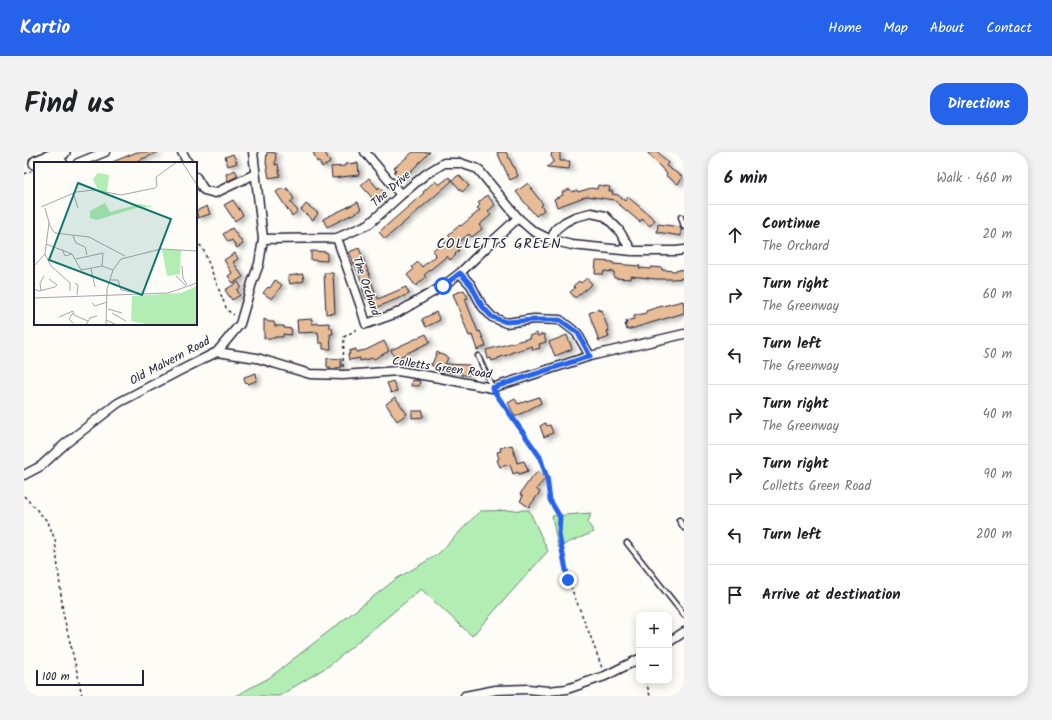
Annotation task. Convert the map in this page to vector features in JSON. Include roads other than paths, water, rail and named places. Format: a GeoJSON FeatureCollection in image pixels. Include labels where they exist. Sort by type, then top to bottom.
{"type":"FeatureCollection","features":[{"type":"Feature","properties":{"kind":"highway"},"geometry":{"type":"LineString","coordinates":[[39,162],[61,156]]}},
{"type":"Feature","properties":{"kind":"highway"},"geometry":{"type":"LineString","coordinates":[[24,168],[34,163]]}},
{"type":"Feature","properties":{"kind":"street"},"geometry":{"type":"LineString","coordinates":[[80,162],[105,152]]}},
{"type":"Feature","properties":{"kind":"street"},"geometry":{"type":"LineString","coordinates":[[182,152],[187,162]]}},
{"type":"Feature","properties":{"kind":"street","name":"Old Malvern Road"},"geometry":{"type":"LineString","coordinates":[[24,475],[40,466],[65,444],[118,403],[217,352],[240,324],[259,264],[263,239],[253,152]]}},
{"type":"Feature","properties":{"kind":"street"},"geometry":{"type":"LineString","coordinates":[[365,152],[401,195]]}},
{"type":"Feature","properties":{"kind":"street","name":"The Drive"},"geometry":{"type":"LineString","coordinates":[[263,239],[337,238],[370,224],[426,174],[444,163],[460,163],[478,169],[518,218],[533,231],[551,240],[572,245],[632,251],[684,250]]}},
{"type":"Feature","properties":{"kind":"street"},"geometry":{"type":"LineString","coordinates":[[197,179],[204,190],[215,193],[255,174]]}},
{"type":"Feature","properties":{"kind":"street"},"geometry":{"type":"LineString","coordinates":[[551,240],[556,229],[565,222],[575,217],[591,213],[605,216],[618,229],[632,251]]}},
{"type":"Feature","properties":{"kind":"street","name":"The Orchard"},"geometry":{"type":"LineString","coordinates":[[337,238],[366,324],[397,313],[443,286],[460,273],[518,218]]}},
{"type":"Feature","properties":{"kind":"street"},"geometry":{"type":"LineString","coordinates":[[460,273],[471,285],[482,306],[492,317],[506,322],[560,320],[578,333],[590,356]]}},
{"type":"Feature","properties":{"kind":"street","name":"Colletts Green Road"},"geometry":{"type":"LineString","coordinates":[[217,352],[257,358],[310,374],[343,375],[398,371],[492,388],[590,356],[684,334]]}},
{"type":"Feature","properties":{"kind":"street"},"geometry":{"type":"LineString","coordinates":[[672,640],[684,632]]}},
{"type":"Feature","properties":{"kind":"street"},"geometry":{"type":"LineString","coordinates":[[465,696],[496,690],[528,689],[548,691],[567,689],[605,676],[636,660]]}},
{"type":"Feature","properties":{"kind":"lane"},"geometry":{"type":"LineString","coordinates":[[681,217],[684,227]]}},
{"type":"Feature","properties":{"kind":"lane"},"geometry":{"type":"LineString","coordinates":[[478,356],[492,388]]}},
{"type":"Feature","properties":{"kind":"lane"},"geometry":{"type":"LineString","coordinates":[[679,520],[684,528]]}},
{"type":"Feature","properties":{"kind":"lane"},"geometry":{"type":"LineString","coordinates":[[628,543],[684,615]]}},
{"type":"Feature","properties":{"kind":"district","name":"COLLETTS GREEN"},"geometry":{"type":"Point","coordinates":[499,244]}}]}
